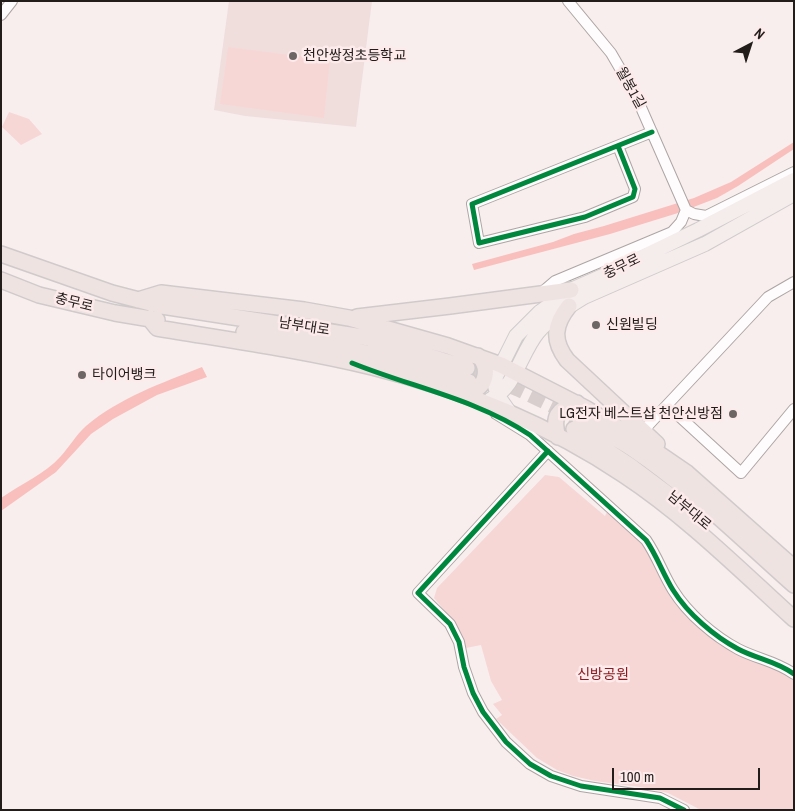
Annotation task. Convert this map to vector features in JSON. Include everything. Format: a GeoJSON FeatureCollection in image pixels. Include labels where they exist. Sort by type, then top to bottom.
{"type":"FeatureCollection","features":[{"type":"Feature","properties":{"kind":"highway","name":"충무로"},"geometry":{"type":"LineString","coordinates":[[1,254],[112,293],[138,300]]}},
{"type":"Feature","properties":{"kind":"highway","name":"충무로"},"geometry":{"type":"LineString","coordinates":[[1,280],[39,295],[115,313],[149,318]]}},
{"type":"Feature","properties":{"kind":"highway"},"geometry":{"type":"LineString","coordinates":[[349,318],[571,290]]}},
{"type":"Feature","properties":{"kind":"highway"},"geometry":{"type":"LineString","coordinates":[[138,300],[161,293],[304,310],[349,318],[478,356],[508,368],[576,403],[646,445],[687,473]]}},
{"type":"Feature","properties":{"kind":"highway","name":"남부대로"},"geometry":{"type":"LineString","coordinates":[[138,300],[162,306],[369,338],[468,375],[428,368],[369,353],[149,318]]}},
{"type":"Feature","properties":{"kind":"highway"},"geometry":{"type":"LineString","coordinates":[[569,306],[561,316],[556,334],[561,352],[567,360],[687,473],[794,568]]}},
{"type":"Feature","properties":{"kind":"highway"},"geometry":{"type":"LineString","coordinates":[[149,318],[157,328],[278,348],[372,367],[459,393],[510,413],[624,474],[660,500],[698,531],[794,619]]}},
{"type":"Feature","properties":{"kind":"highway"},"geometry":{"type":"LineString","coordinates":[[459,393],[476,390],[484,379],[485,363],[478,356]]}},
{"type":"Feature","properties":{"kind":"highway"},"geometry":{"type":"LineString","coordinates":[[558,437],[554,423],[557,414],[564,407],[576,403]]}},
{"type":"Feature","properties":{"kind":"highway","name":"남부대로"},"geometry":{"type":"LineString","coordinates":[[794,586],[710,508],[632,448],[577,424],[700,519],[794,605]]}},
{"type":"Feature","properties":{"kind":"main road","name":"충무로"},"geometry":{"type":"LineString","coordinates":[[498,396],[505,390],[516,336],[555,300],[571,290],[672,242],[794,180]]}},
{"type":"Feature","properties":{"kind":"main road","name":"충무로"},"geometry":{"type":"LineString","coordinates":[[508,368],[538,332],[569,306],[584,297],[705,244],[793,196]]}},
{"type":"Feature","properties":{"kind":"main road"},"geometry":{"type":"LineString","coordinates":[[481,401],[498,396],[510,413]]}},
{"type":"Feature","properties":{"kind":"street"},"geometry":{"type":"LineString","coordinates":[[1,15],[12,1]]}},
{"type":"Feature","properties":{"kind":"street","name":"월봉1길"},"geometry":{"type":"LineString","coordinates":[[573,2],[610,53],[636,96],[686,210]]}},
{"type":"Feature","properties":{"kind":"street"},"geometry":{"type":"LineString","coordinates":[[618,146],[635,190],[633,197],[585,217],[479,243],[472,204],[652,132]]}},
{"type":"Feature","properties":{"kind":"street"},"geometry":{"type":"LineString","coordinates":[[541,294],[555,281],[672,232],[681,222],[686,210],[694,214],[706,216],[794,172]]}},
{"type":"Feature","properties":{"kind":"street"},"geometry":{"type":"LineString","coordinates":[[643,431],[768,297],[794,282]]}},
{"type":"Feature","properties":{"kind":"street"},"geometry":{"type":"LineString","coordinates":[[352,363],[472,405],[499,416],[530,434]]}},
{"type":"Feature","properties":{"kind":"street"},"geometry":{"type":"LineString","coordinates":[[667,405],[742,473],[794,410]]}},
{"type":"Feature","properties":{"kind":"street"},"geometry":{"type":"LineString","coordinates":[[510,413],[548,451],[646,540],[656,555],[673,591],[703,624],[738,649],[776,662],[794,674]]}},
{"type":"Feature","properties":{"kind":"street"},"geometry":{"type":"LineString","coordinates":[[548,451],[418,593],[450,624],[459,642],[464,666],[473,693],[483,712],[506,742],[530,764],[551,776],[581,786],[660,798],[684,810]]}},
{"type":"Feature","properties":{"kind":"shaded area","name":"천안쌍정초등학교"},"geometry":{"type":"Polygon","coordinates":[[[229,1],[372,1],[356,127],[245,116],[214,110],[229,1]]]}},
{"type":"Feature","properties":{"kind":"shaded area"},"geometry":{"type":"Polygon","coordinates":[[[794,142],[794,149],[717,198],[678,213],[610,234],[474,270],[472,264],[553,242],[694,198],[731,182],[794,142]]]}},
{"type":"Feature","properties":{"kind":"shaded area"},"geometry":{"type":"Polygon","coordinates":[[[202,367],[207,377],[157,395],[113,419],[91,434],[56,472],[1,511],[1,498],[40,474],[55,462],[82,429],[99,416],[141,392],[202,367]]]}},
{"type":"Feature","properties":{"kind":"green space"},"geometry":{"type":"Polygon","coordinates":[[[228,47],[330,60],[324,118],[220,104],[228,47]]]}},
{"type":"Feature","properties":{"kind":"green space"},"geometry":{"type":"Polygon","coordinates":[[[9,112],[29,119],[42,134],[21,145],[2,127],[9,112]]]}},
{"type":"Feature","properties":{"kind":"green space","name":"신방공원"},"geometry":{"type":"Polygon","coordinates":[[[545,475],[559,477],[605,516],[607,512],[641,540],[688,615],[794,680],[794,810],[701,810],[668,793],[573,776],[557,770],[537,758],[496,719],[502,715],[493,704],[502,700],[491,681],[481,645],[466,648],[455,623],[434,598],[437,588],[545,475]]]}},
{"type":"Feature","properties":{"kind":"tunnel"},"geometry":{"type":"LineString","coordinates":[[467,368],[518,389],[580,419]]}},
{"type":"Feature","properties":{"kind":"cycle path"},"geometry":{"type":"LineString","coordinates":[[618,146],[635,189],[633,197],[585,217],[479,243],[472,204],[652,132]]}},
{"type":"Feature","properties":{"kind":"cycle path"},"geometry":{"type":"LineString","coordinates":[[352,363],[466,403],[488,412],[530,435],[646,540],[673,590],[686,608],[702,624],[738,649],[780,666],[794,674]]}},
{"type":"Feature","properties":{"kind":"cycle path"},"geometry":{"type":"LineString","coordinates":[[548,451],[418,593],[450,624],[459,642],[464,667],[473,693],[483,712],[506,742],[530,764],[551,776],[581,786],[660,798],[684,810]]}},
{"type":"Feature","properties":{"kind":"place","name":"천안쌍정초등학교"},"geometry":{"type":"Point","coordinates":[293,56]}},
{"type":"Feature","properties":{"kind":"place","name":"신원빌딩"},"geometry":{"type":"Point","coordinates":[596,325]}},
{"type":"Feature","properties":{"kind":"place","name":"타이어뱅크"},"geometry":{"type":"Point","coordinates":[82,375]}},
{"type":"Feature","properties":{"kind":"place","name":"LG전자 베스트샵 천안신방점"},"geometry":{"type":"Point","coordinates":[733,414]}}]}
